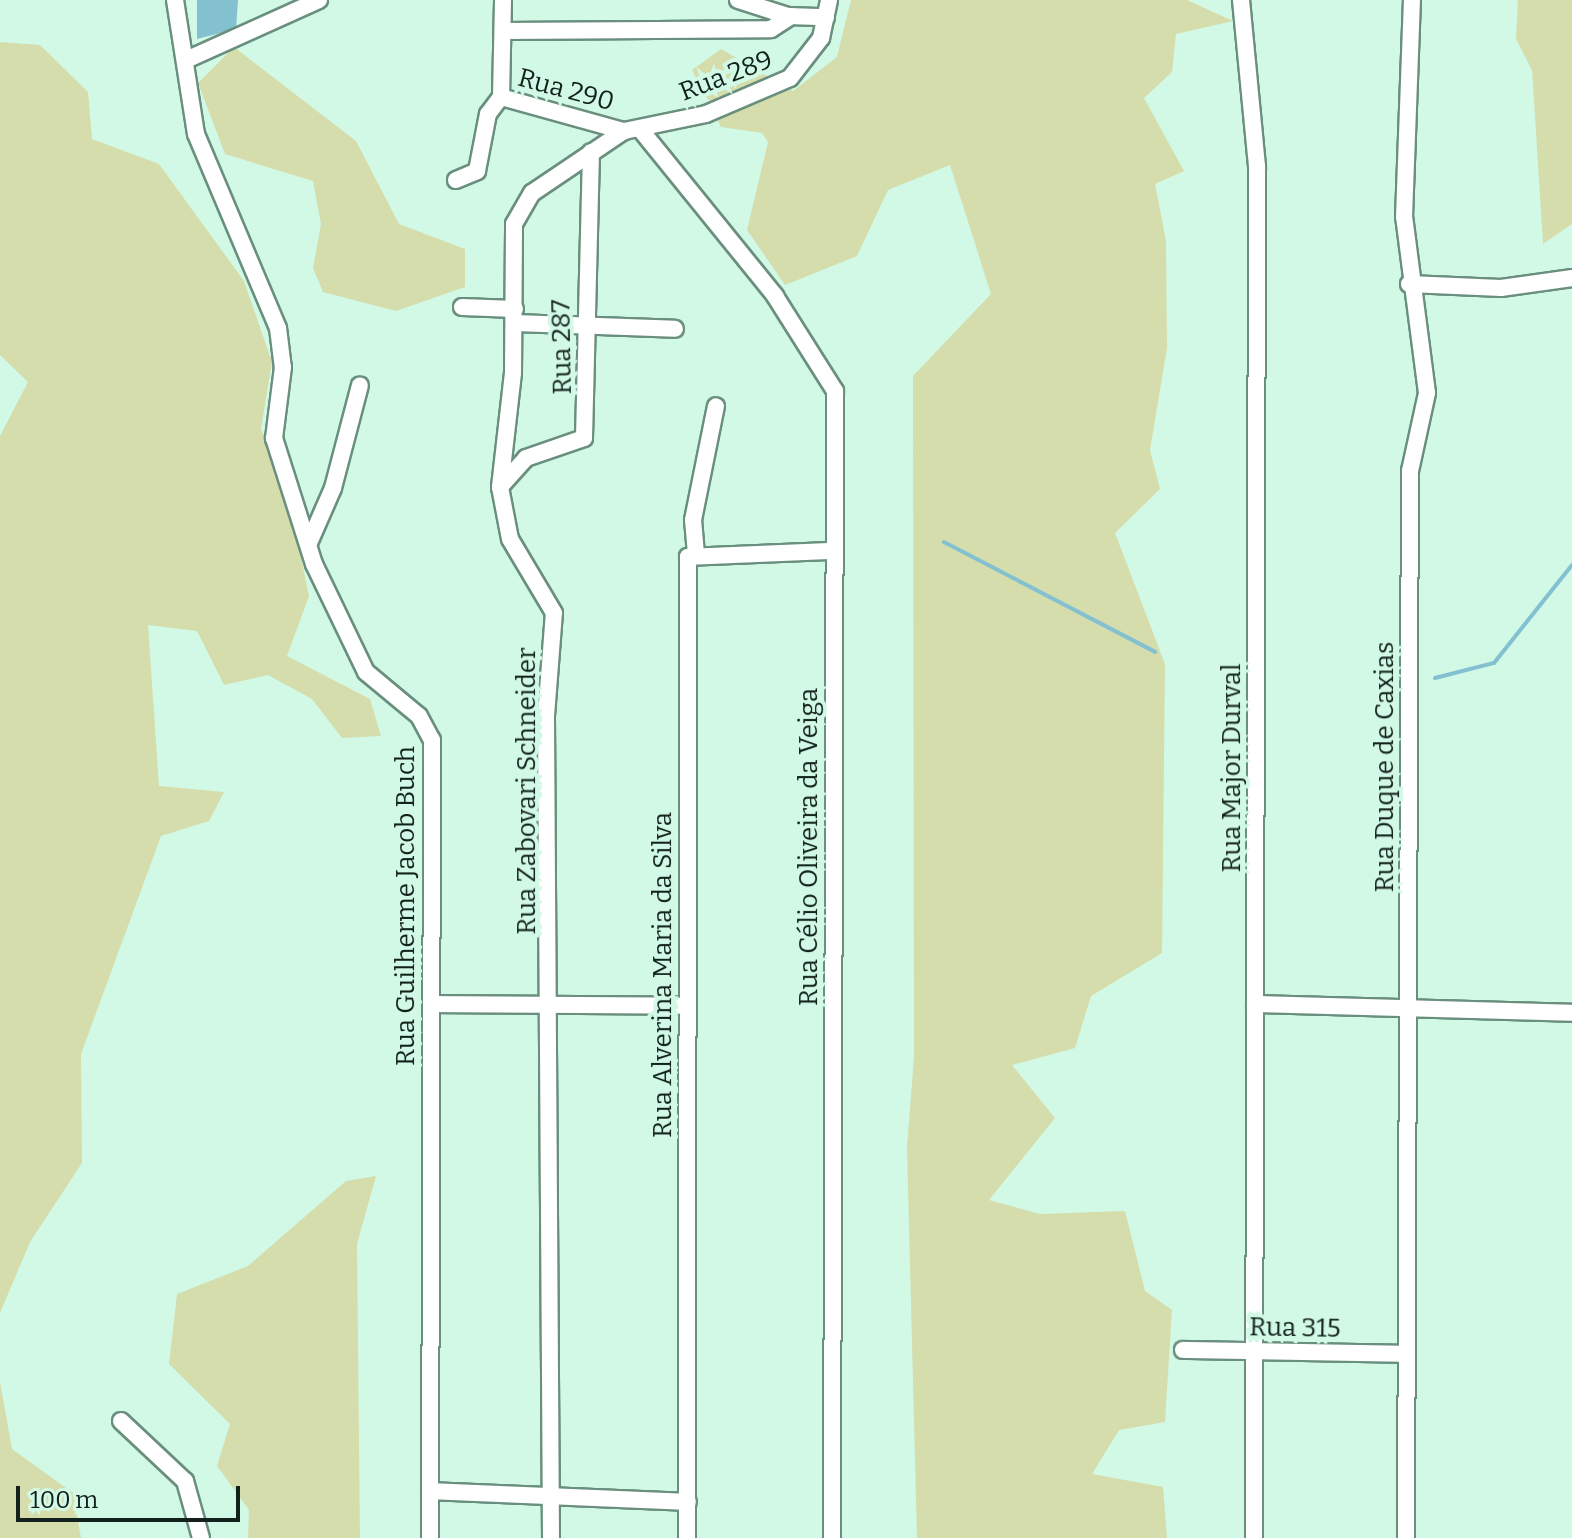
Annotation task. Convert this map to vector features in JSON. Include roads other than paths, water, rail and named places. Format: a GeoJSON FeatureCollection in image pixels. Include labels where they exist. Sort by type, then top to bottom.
{"type":"FeatureCollection","features":[{"type":"Feature","properties":{"kind":"street","name":"Rua Guilherme Jacob Buch"},"geometry":{"type":"LineString","coordinates":[[175,0],[196,134],[224,187],[278,328],[283,367],[274,438],[308,544],[366,672],[419,716],[432,740],[430,1538]]}},
{"type":"Feature","properties":{"kind":"street"},"geometry":{"type":"LineString","coordinates":[[186,60],[319,0]]}},
{"type":"Feature","properties":{"kind":"street"},"geometry":{"type":"LineString","coordinates":[[501,97],[503,0]]}},
{"type":"Feature","properties":{"kind":"street"},"geometry":{"type":"LineString","coordinates":[[738,0],[791,16]]}},
{"type":"Feature","properties":{"kind":"street","name":"Rua Major Durval"},"geometry":{"type":"LineString","coordinates":[[1241,0],[1257,166],[1254,1538]]}},
{"type":"Feature","properties":{"kind":"street","name":"Rua Duque de Caxias"},"geometry":{"type":"LineString","coordinates":[[1406,1538],[1410,471],[1427,393],[1409,284],[1404,217],[1412,0]]}},
{"type":"Feature","properties":{"kind":"street"},"geometry":{"type":"LineString","coordinates":[[503,31],[771,29],[791,16],[828,8]]}},
{"type":"Feature","properties":{"kind":"street","name":"Rua 289"},"geometry":{"type":"LineString","coordinates":[[632,130],[706,114],[790,78],[821,38],[828,8]]}},
{"type":"Feature","properties":{"kind":"street","name":"Rua 290"},"geometry":{"type":"LineString","coordinates":[[456,180],[477,171],[488,114],[501,97],[632,130]]}},
{"type":"Feature","properties":{"kind":"street","name":"Rua Zabovari Schneider"},"geometry":{"type":"LineString","coordinates":[[551,1538],[552,1005],[546,716],[554,613],[510,539],[500,487],[515,316],[517,214],[532,193],[591,152],[632,130]]}},
{"type":"Feature","properties":{"kind":"street","name":"Rua Célio Oliveira da Veiga"},"geometry":{"type":"LineString","coordinates":[[632,130],[775,296],[835,391],[832,1538]]}},
{"type":"Feature","properties":{"kind":"street","name":"Rua 287"},"geometry":{"type":"LineString","coordinates":[[500,487],[539,451],[581,444],[590,326],[591,152]]}},
{"type":"Feature","properties":{"kind":"street"},"geometry":{"type":"LineString","coordinates":[[1409,284],[1501,288],[1572,278]]}},
{"type":"Feature","properties":{"kind":"street"},"geometry":{"type":"LineString","coordinates":[[462,307],[590,326],[675,329]]}},
{"type":"Feature","properties":{"kind":"street"},"geometry":{"type":"LineString","coordinates":[[308,544],[333,488],[360,385]]}},
{"type":"Feature","properties":{"kind":"street"},"geometry":{"type":"LineString","coordinates":[[716,406],[693,520],[696,554],[833,551]]}},
{"type":"Feature","properties":{"kind":"street","name":"Rua Alverina Maria da Silva"},"geometry":{"type":"LineString","coordinates":[[687,1538],[685,601],[688,557],[696,554]]}},
{"type":"Feature","properties":{"kind":"street"},"geometry":{"type":"LineString","coordinates":[[431,1004],[686,1006]]}},
{"type":"Feature","properties":{"kind":"street"},"geometry":{"type":"LineString","coordinates":[[1255,1004],[1572,1013]]}},
{"type":"Feature","properties":{"kind":"street","name":"Rua 315"},"geometry":{"type":"LineString","coordinates":[[1183,1350],[1407,1354]]}},
{"type":"Feature","properties":{"kind":"street"},"geometry":{"type":"LineString","coordinates":[[121,1421],[185,1481],[201,1538]]}},
{"type":"Feature","properties":{"kind":"street"},"geometry":{"type":"LineString","coordinates":[[430,1491],[688,1502]]}},
{"type":"Feature","properties":{"kind":"water"},"geometry":{"type":"Polygon","coordinates":[[[197,0],[238,0],[236,29],[197,39],[197,0]]]}},
{"type":"Feature","properties":{"kind":"waterway"},"geometry":{"type":"LineString","coordinates":[[944,542],[1155,652]]}},
{"type":"Feature","properties":{"kind":"waterway"},"geometry":{"type":"LineString","coordinates":[[1435,678],[1494,663],[1572,565]]}}]}
